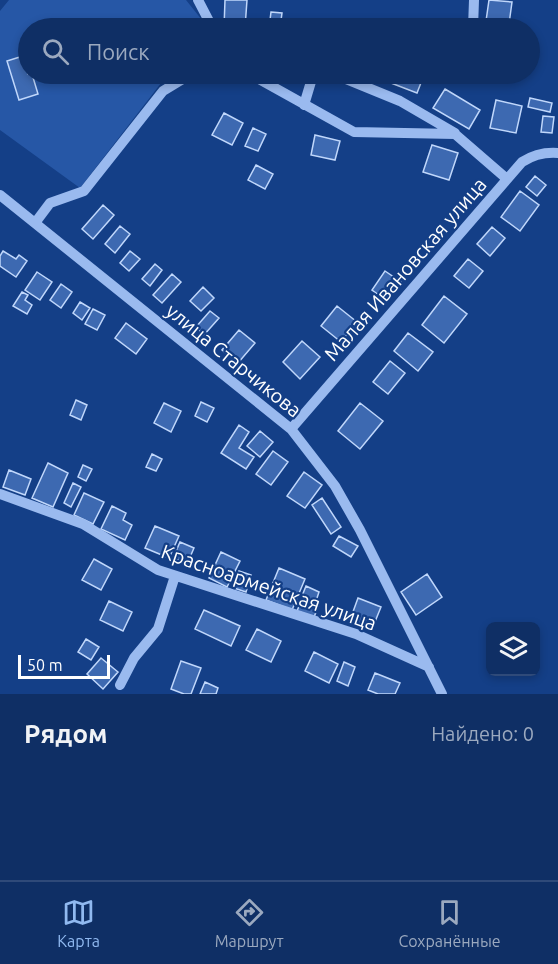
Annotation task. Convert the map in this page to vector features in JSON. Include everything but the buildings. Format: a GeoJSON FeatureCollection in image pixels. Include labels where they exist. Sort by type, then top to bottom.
{"type":"FeatureCollection","features":[{"type":"Feature","properties":{"kind":"street"},"geometry":{"type":"LineString","coordinates":[[198,0],[207,18]]}},
{"type":"Feature","properties":{"kind":"street"},"geometry":{"type":"LineString","coordinates":[[473,18],[474,0]]}},
{"type":"Feature","properties":{"kind":"street"},"geometry":{"type":"LineString","coordinates":[[35,223],[50,203],[84,191],[163,92],[175,84]]}},
{"type":"Feature","properties":{"kind":"street"},"geometry":{"type":"LineString","coordinates":[[267,84],[354,132],[455,134]]}},
{"type":"Feature","properties":{"kind":"street"},"geometry":{"type":"LineString","coordinates":[[304,105],[310,84]]}},
{"type":"Feature","properties":{"kind":"street"},"geometry":{"type":"LineString","coordinates":[[358,84],[400,101],[455,134],[507,179]]}},
{"type":"Feature","properties":{"kind":"street","name":"Малая Ивановская улица"},"geometry":{"type":"LineString","coordinates":[[291,429],[522,162],[531,156],[558,153]]}},
{"type":"Feature","properties":{"kind":"street","name":"улица Старчикова"},"geometry":{"type":"LineString","coordinates":[[0,195],[291,429],[335,486],[355,521],[442,694]]}},
{"type":"Feature","properties":{"kind":"street","name":"Красноармейская улица"},"geometry":{"type":"LineString","coordinates":[[0,494],[83,524],[158,570],[356,634],[429,667]]}},
{"type":"Feature","properties":{"kind":"street"},"geometry":{"type":"LineString","coordinates":[[120,685],[134,658],[158,629],[176,576]]}},
{"type":"Feature","properties":{"kind":"shaded area"},"geometry":{"type":"Polygon","coordinates":[[[9,0],[186,0],[200,18],[18,18],[18,84],[160,84],[80,188],[0,130],[0,11],[9,0]]]}}]}
